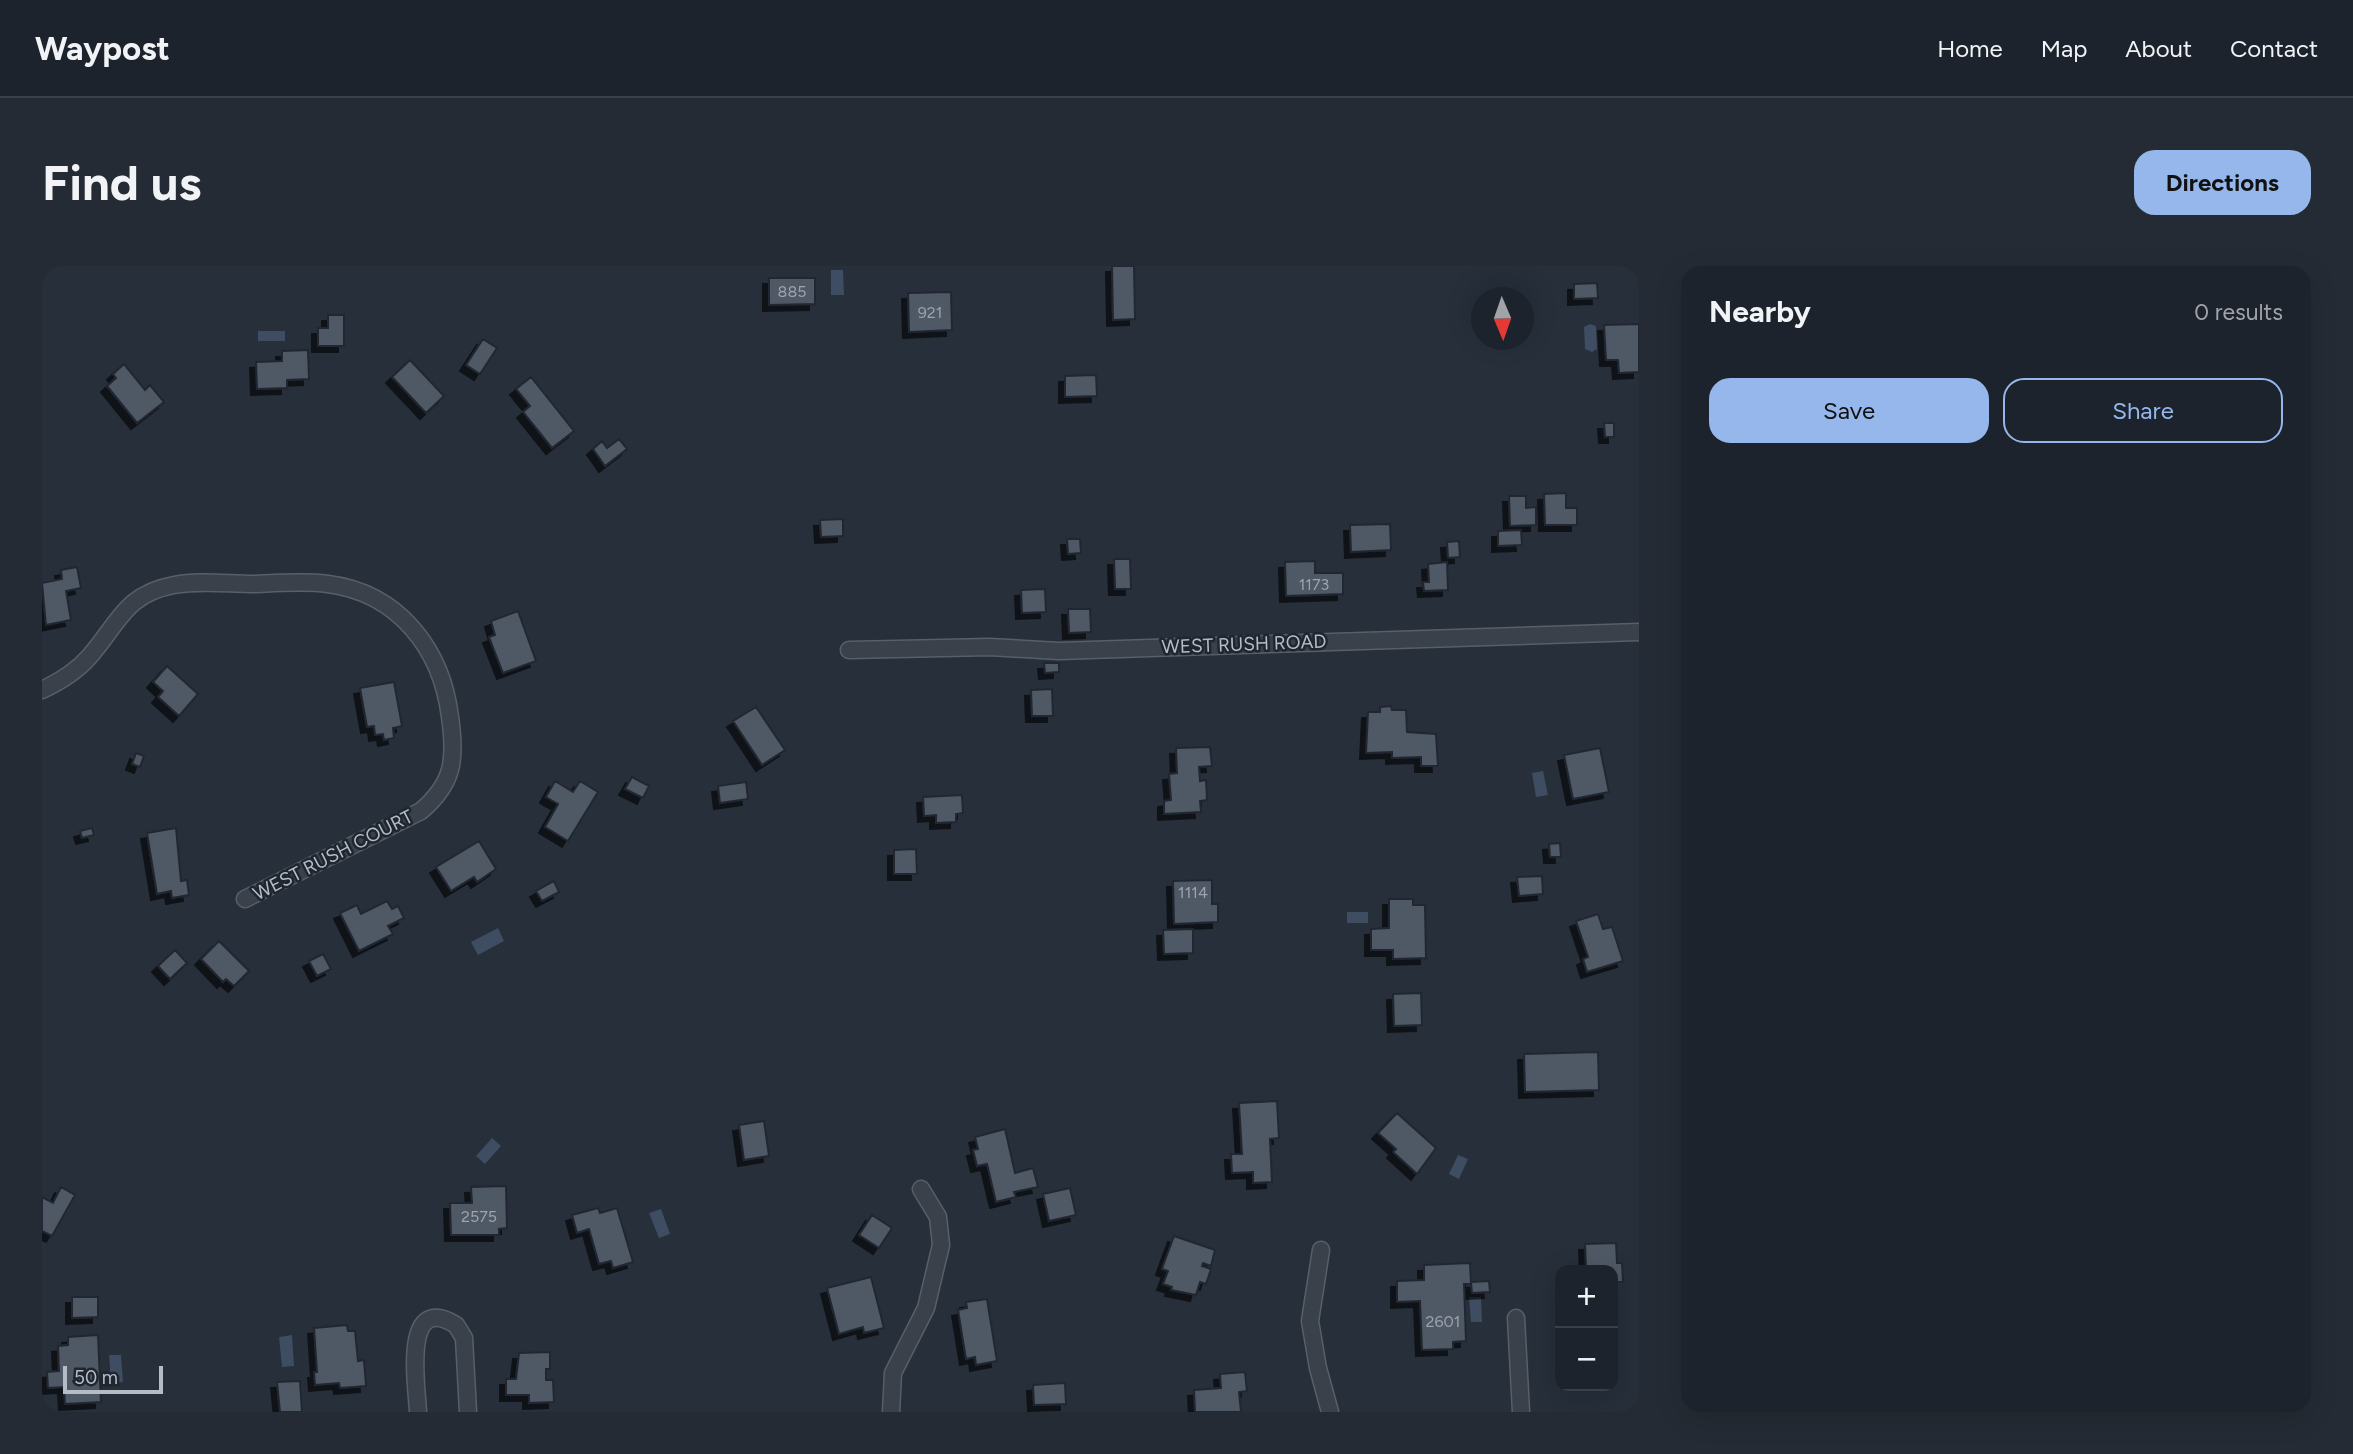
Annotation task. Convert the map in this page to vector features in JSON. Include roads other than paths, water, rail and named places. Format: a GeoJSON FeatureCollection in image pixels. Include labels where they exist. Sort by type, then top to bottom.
{"type":"FeatureCollection","features":[{"type":"Feature","properties":{"kind":"street","name":"WEST RUSH COURT"},"geometry":{"type":"LineString","coordinates":[[42,690],[76,670],[88,659],[121,613],[142,594],[176,584],[329,584],[363,593],[405,619],[433,655],[448,701],[454,742],[451,772],[438,797],[421,811],[245,899]]}},
{"type":"Feature","properties":{"kind":"street","name":"WEST RUSH ROAD"},"geometry":{"type":"LineString","coordinates":[[849,650],[990,647],[1059,652],[1639,632]]}},
{"type":"Feature","properties":{"kind":"street"},"geometry":{"type":"LineString","coordinates":[[891,1412],[893,1373],[926,1308],[941,1245],[938,1217],[921,1189]]}},
{"type":"Feature","properties":{"kind":"street"},"geometry":{"type":"LineString","coordinates":[[1321,1250],[1310,1321],[1330,1412]]}},
{"type":"Feature","properties":{"kind":"street"},"geometry":{"type":"LineString","coordinates":[[1516,1318],[1521,1412]]}},
{"type":"Feature","properties":{"kind":"street"},"geometry":{"type":"LineString","coordinates":[[418,1412],[415,1340],[424,1324],[437,1319],[456,1325],[464,1338],[468,1412]]}},
{"type":"Feature","properties":{"kind":"water"},"geometry":{"type":"Polygon","coordinates":[[[831,270],[843,270],[844,295],[831,295],[831,270]]]}},
{"type":"Feature","properties":{"kind":"water"},"geometry":{"type":"Polygon","coordinates":[[[1590,324],[1596,326],[1597,349],[1592,352],[1585,349],[1584,327],[1590,324]]]}},
{"type":"Feature","properties":{"kind":"water"},"geometry":{"type":"Polygon","coordinates":[[[258,331],[285,331],[285,341],[258,341],[258,331]]]}},
{"type":"Feature","properties":{"kind":"water"},"geometry":{"type":"Polygon","coordinates":[[[1543,771],[1548,795],[1536,797],[1532,773],[1543,771]]]}},
{"type":"Feature","properties":{"kind":"water"},"geometry":{"type":"Polygon","coordinates":[[[1347,912],[1368,912],[1368,923],[1347,923],[1347,912]]]}},
{"type":"Feature","properties":{"kind":"water"},"geometry":{"type":"Polygon","coordinates":[[[498,928],[504,941],[478,955],[471,942],[498,928]]]}},
{"type":"Feature","properties":{"kind":"water"},"geometry":{"type":"Polygon","coordinates":[[[492,1138],[501,1146],[485,1164],[476,1156],[492,1138]]]}},
{"type":"Feature","properties":{"kind":"water"},"geometry":{"type":"Polygon","coordinates":[[[1458,1155],[1468,1159],[1459,1179],[1449,1174],[1458,1155]]]}},
{"type":"Feature","properties":{"kind":"water"},"geometry":{"type":"Polygon","coordinates":[[[661,1209],[670,1234],[659,1238],[649,1213],[661,1209]]]}},
{"type":"Feature","properties":{"kind":"water"},"geometry":{"type":"Polygon","coordinates":[[[1469,1297],[1481,1297],[1482,1322],[1471,1322],[1469,1297]]]}},
{"type":"Feature","properties":{"kind":"water"},"geometry":{"type":"Polygon","coordinates":[[[292,1335],[294,1366],[282,1367],[279,1337],[292,1335]]]}},
{"type":"Feature","properties":{"kind":"water"},"geometry":{"type":"Polygon","coordinates":[[[109,1355],[121,1355],[123,1382],[111,1383],[109,1355]]]}}]}
